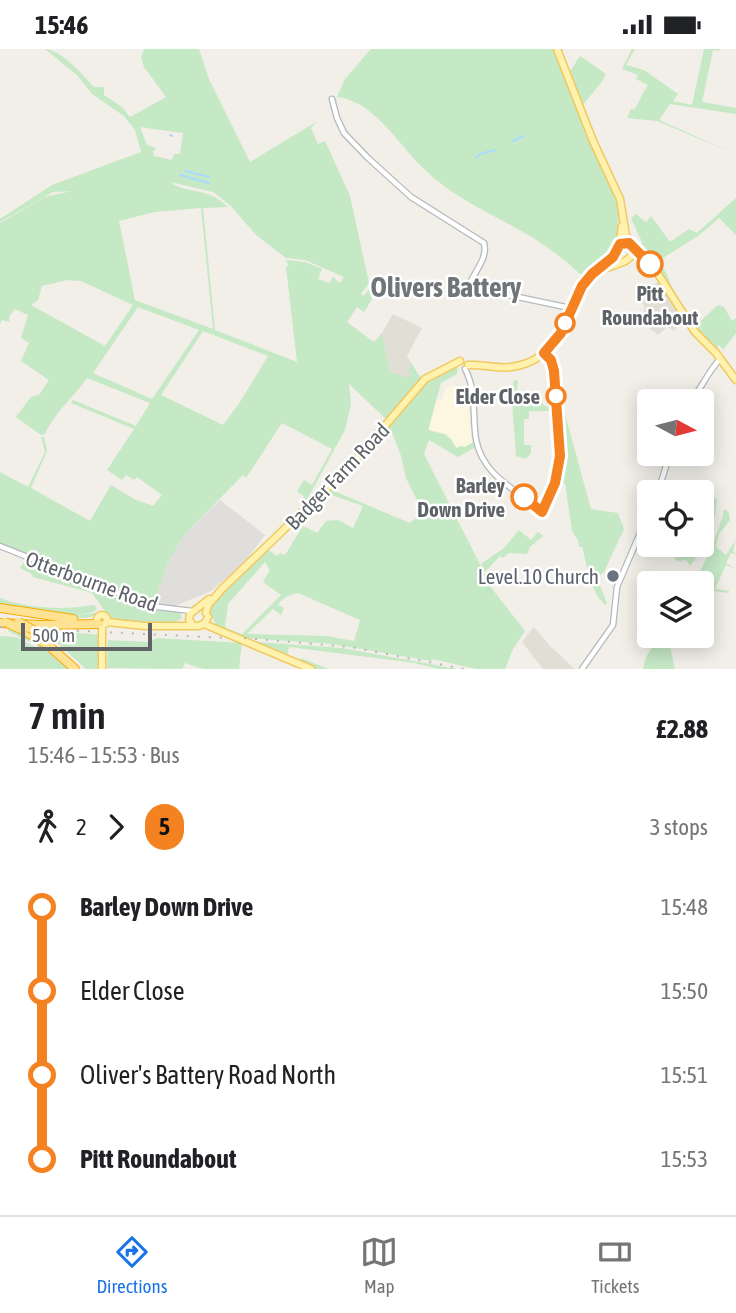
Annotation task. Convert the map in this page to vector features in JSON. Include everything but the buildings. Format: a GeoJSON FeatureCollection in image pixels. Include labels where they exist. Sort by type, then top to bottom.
{"type":"FeatureCollection","features":[{"type":"Feature","properties":{"kind":"highway"},"geometry":{"type":"LineString","coordinates":[[0,608],[104,624]]}},
{"type":"Feature","properties":{"kind":"highway"},"geometry":{"type":"LineString","coordinates":[[1,619],[41,625],[104,624]]}},
{"type":"Feature","properties":{"kind":"highway"},"geometry":{"type":"LineString","coordinates":[[1,619],[35,631],[59,647],[82,669]]}},
{"type":"Feature","properties":{"kind":"highway"},"geometry":{"type":"LineString","coordinates":[[21,626],[75,669]]}},
{"type":"Feature","properties":{"kind":"main road"},"geometry":{"type":"LineString","coordinates":[[557,49],[593,141],[620,199],[625,235],[660,278],[695,331],[736,380]]}},
{"type":"Feature","properties":{"kind":"main road"},"geometry":{"type":"LineString","coordinates":[[464,365],[513,367],[544,353],[556,340],[576,296],[588,278],[611,258],[623,217]]}},
{"type":"Feature","properties":{"kind":"main road"},"geometry":{"type":"LineString","coordinates":[[615,250],[622,242],[631,245]]}},
{"type":"Feature","properties":{"kind":"main road"},"geometry":{"type":"LineString","coordinates":[[576,296],[598,272],[627,261],[634,255],[631,245]]}},
{"type":"Feature","properties":{"kind":"main road"},"geometry":{"type":"LineString","coordinates":[[615,250],[618,259],[641,260],[660,278]]}},
{"type":"Feature","properties":{"kind":"main road","name":"Badger Farm Road"},"geometry":{"type":"LineString","coordinates":[[204,624],[208,605],[222,589],[354,463],[425,379],[464,365]]}},
{"type":"Feature","properties":{"kind":"main road","name":"Badger Farm Road"},"geometry":{"type":"LineString","coordinates":[[176,625],[222,589]]}},
{"type":"Feature","properties":{"kind":"main road"},"geometry":{"type":"LineString","coordinates":[[195,626],[190,613],[202,610],[216,630]]}},
{"type":"Feature","properties":{"kind":"main road"},"geometry":{"type":"LineString","coordinates":[[102,669],[104,624],[204,624],[311,669]]}},
{"type":"Feature","properties":{"kind":"street"},"geometry":{"type":"LineString","coordinates":[[332,99],[344,133],[366,156],[411,197],[484,243],[484,257],[469,285],[472,288],[571,308]]}},
{"type":"Feature","properties":{"kind":"street"},"geometry":{"type":"LineString","coordinates":[[464,365],[473,394],[479,447],[493,472],[542,512],[553,489],[560,461],[553,366],[544,353]]}},
{"type":"Feature","properties":{"kind":"street"},"geometry":{"type":"LineString","coordinates":[[700,389],[719,357]]}},
{"type":"Feature","properties":{"kind":"street"},"geometry":{"type":"LineString","coordinates":[[582,669],[613,625],[617,587],[637,540]]}},
{"type":"Feature","properties":{"kind":"street","name":"Otterbourne Road"},"geometry":{"type":"LineString","coordinates":[[0,546],[150,606],[190,613]]}},
{"type":"Feature","properties":{"kind":"shaded area"},"geometry":{"type":"Polygon","coordinates":[[[658,282],[683,321],[674,331],[667,327],[658,335],[640,320],[645,308],[637,293],[658,282]]]}},
{"type":"Feature","properties":{"kind":"shaded area"},"geometry":{"type":"Polygon","coordinates":[[[393,314],[422,328],[407,356],[420,378],[396,405],[382,333],[393,314]]]}},
{"type":"Feature","properties":{"kind":"shaded area"},"geometry":{"type":"Polygon","coordinates":[[[452,385],[467,389],[472,444],[463,448],[456,448],[448,435],[427,429],[435,399],[442,400],[446,388],[452,385]]]}},
{"type":"Feature","properties":{"kind":"shaded area"},"geometry":{"type":"Polygon","coordinates":[[[220,500],[265,535],[243,564],[211,591],[175,606],[153,605],[168,563],[184,535],[220,500]]]}},
{"type":"Feature","properties":{"kind":"shaded area"},"geometry":{"type":"Polygon","coordinates":[[[534,627],[575,669],[543,669],[522,642],[534,627]]]}},
{"type":"Feature","properties":{"kind":"green space"},"geometry":{"type":"Polygon","coordinates":[[[45,49],[64,58],[94,87],[104,87],[104,95],[122,107],[130,117],[166,97],[144,67],[141,57],[144,49],[199,49],[209,79],[250,162],[316,122],[311,128],[318,144],[325,141],[350,196],[369,283],[361,294],[364,296],[370,288],[372,299],[364,312],[357,307],[347,322],[374,342],[382,333],[390,372],[408,378],[411,374],[408,371],[411,363],[420,377],[427,375],[374,436],[386,419],[349,384],[351,404],[345,430],[304,505],[301,503],[304,496],[297,492],[304,480],[312,485],[332,449],[282,423],[246,478],[243,475],[184,535],[168,563],[153,605],[0,544],[0,472],[28,487],[45,452],[41,437],[44,437],[47,451],[31,488],[90,521],[111,485],[134,499],[153,506],[162,495],[137,477],[134,480],[126,475],[122,480],[107,470],[134,429],[71,403],[73,400],[136,426],[150,403],[87,378],[45,434],[41,435],[16,417],[31,397],[39,395],[49,380],[21,361],[29,343],[21,338],[28,315],[15,309],[9,317],[10,322],[2,320],[0,324],[0,223],[45,197],[72,191],[53,192],[0,222],[0,219],[52,185],[141,152],[135,130],[124,116],[92,94],[78,76],[45,49]],[[140,127],[147,145],[156,148],[154,156],[172,160],[174,154],[180,154],[183,133],[140,127]],[[170,182],[213,196],[228,207],[203,208],[215,330],[297,362],[286,267],[289,266],[286,260],[305,262],[322,269],[318,279],[329,283],[333,277],[340,283],[344,277],[305,260],[286,258],[256,235],[231,206],[213,192],[170,182]],[[201,208],[154,212],[119,221],[135,300],[213,329],[201,208]],[[67,280],[42,286],[38,300],[31,305],[105,346],[133,305],[81,281],[67,280]],[[138,307],[93,373],[152,399],[199,330],[138,307]],[[203,331],[161,395],[223,425],[268,356],[203,331]]]}},
{"type":"Feature","properties":{"kind":"green space"},"geometry":{"type":"Polygon","coordinates":[[[371,49],[555,49],[617,203],[618,228],[613,245],[585,278],[538,241],[448,189],[422,167],[373,114],[350,100],[337,97],[345,79],[371,49]]]}},
{"type":"Feature","properties":{"kind":"green space"},"geometry":{"type":"Polygon","coordinates":[[[632,49],[635,49],[626,65],[644,70],[678,94],[673,101],[692,105],[704,49],[720,49],[713,50],[702,102],[736,108],[736,114],[670,104],[659,120],[736,154],[657,121],[627,118],[648,85],[636,79],[638,75],[622,69],[632,49]]]}},
{"type":"Feature","properties":{"kind":"green space"},"geometry":{"type":"Polygon","coordinates":[[[580,56],[606,74],[581,107],[569,73],[580,56]]]}},
{"type":"Feature","properties":{"kind":"green space"},"geometry":{"type":"Polygon","coordinates":[[[736,198],[736,235],[719,218],[698,236],[658,261],[667,274],[672,289],[670,290],[652,260],[638,247],[642,242],[631,218],[636,214],[646,222],[651,216],[670,242],[689,229],[697,233],[736,198]]]}},
{"type":"Feature","properties":{"kind":"green space"},"geometry":{"type":"Polygon","coordinates":[[[674,292],[696,325],[718,305],[724,307],[732,321],[736,318],[736,333],[723,350],[719,345],[715,350],[696,331],[672,294],[674,292]]]}},
{"type":"Feature","properties":{"kind":"green space"},"geometry":{"type":"Polygon","coordinates":[[[559,365],[563,407],[591,509],[618,513],[624,529],[604,572],[597,578],[607,603],[605,605],[592,585],[582,547],[579,547],[572,531],[565,483],[557,483],[560,468],[554,366],[559,365]]]}},
{"type":"Feature","properties":{"kind":"green space"},"geometry":{"type":"Polygon","coordinates":[[[455,367],[458,369],[457,374],[441,383],[428,430],[448,435],[446,436],[456,448],[465,447],[476,440],[476,447],[458,457],[429,440],[424,454],[493,590],[525,631],[513,649],[505,669],[476,669],[433,659],[431,661],[332,644],[234,637],[218,629],[211,614],[211,604],[267,549],[277,556],[280,553],[285,555],[303,526],[317,533],[326,521],[338,520],[353,528],[363,506],[326,493],[329,489],[410,523],[423,512],[406,478],[392,432],[386,432],[378,439],[421,387],[443,372],[455,367]],[[265,562],[228,604],[225,626],[228,629],[242,634],[281,595],[263,582],[270,570],[265,562]],[[298,593],[280,602],[278,605],[284,608],[281,615],[273,609],[247,634],[327,636],[354,641],[360,620],[298,593]]]}},
{"type":"Feature","properties":{"kind":"green space"},"geometry":{"type":"Polygon","coordinates":[[[514,380],[518,381],[515,404],[540,406],[542,403],[545,406],[555,406],[555,411],[529,411],[529,419],[524,419],[524,445],[531,445],[531,453],[526,459],[516,456],[514,380]]]}},
{"type":"Feature","properties":{"kind":"green space"},"geometry":{"type":"Polygon","coordinates":[[[714,497],[717,500],[714,518],[714,497]]]}},
{"type":"Feature","properties":{"kind":"green space"},"geometry":{"type":"Polygon","coordinates":[[[725,509],[729,513],[730,520],[719,534],[716,547],[726,555],[736,539],[733,551],[736,555],[731,553],[726,563],[736,569],[726,565],[715,589],[729,593],[714,591],[714,571],[700,571],[707,557],[714,557],[714,541],[725,509]]]}},
{"type":"Feature","properties":{"kind":"green space"},"geometry":{"type":"Polygon","coordinates":[[[519,530],[531,540],[538,532],[543,536],[530,547],[527,554],[509,553],[503,558],[500,556],[485,572],[481,564],[504,548],[519,530]]]}},
{"type":"Feature","properties":{"kind":"green space"},"geometry":{"type":"Polygon","coordinates":[[[675,557],[697,557],[690,566],[686,560],[675,560],[675,557]]]}},
{"type":"Feature","properties":{"kind":"green space"},"geometry":{"type":"Polygon","coordinates":[[[26,560],[139,606],[151,610],[180,612],[182,618],[175,622],[153,624],[117,620],[109,617],[92,593],[33,577],[20,568],[26,560]]]}},
{"type":"Feature","properties":{"kind":"green space"},"geometry":{"type":"Polygon","coordinates":[[[0,598],[46,607],[94,605],[97,609],[94,612],[75,615],[97,615],[76,618],[36,614],[0,607],[0,598]]]}},
{"type":"Feature","properties":{"kind":"green space"},"geometry":{"type":"Polygon","coordinates":[[[8,629],[34,640],[71,669],[0,669],[0,636],[16,637],[37,648],[38,646],[8,629]]]}},
{"type":"Feature","properties":{"kind":"green space"},"geometry":{"type":"Polygon","coordinates":[[[43,630],[101,635],[101,669],[86,669],[43,630]]]}},
{"type":"Feature","properties":{"kind":"green space"},"geometry":{"type":"Polygon","coordinates":[[[157,638],[242,643],[239,668],[243,669],[203,669],[185,663],[182,669],[107,668],[108,640],[148,642],[157,638]]]}},
{"type":"Feature","properties":{"kind":"green space"},"geometry":{"type":"Polygon","coordinates":[[[244,641],[342,648],[457,669],[438,669],[415,663],[289,647],[287,656],[300,661],[301,658],[328,669],[314,669],[244,641]]]}},
{"type":"Feature","properties":{"kind":"green space"},"geometry":{"type":"Polygon","coordinates":[[[670,648],[675,669],[643,669],[651,650],[670,648]]]}},
{"type":"Feature","properties":{"kind":"waterway"},"geometry":{"type":"LineString","coordinates":[[513,141],[524,136]]}},
{"type":"Feature","properties":{"kind":"waterway"},"geometry":{"type":"LineString","coordinates":[[476,158],[480,154],[495,150]]}},
{"type":"Feature","properties":{"kind":"waterway"},"geometry":{"type":"LineString","coordinates":[[185,171],[209,177]]}},
{"type":"Feature","properties":{"kind":"waterway"},"geometry":{"type":"LineString","coordinates":[[180,175],[209,183]]}},
{"type":"Feature","properties":{"kind":"railway"},"geometry":{"type":"LineString","coordinates":[[0,627],[228,638]]}},
{"type":"Feature","properties":{"kind":"railway"},"geometry":{"type":"LineString","coordinates":[[244,638],[351,647],[464,669]]}},
{"type":"Feature","properties":{"kind":"bus line","name":"5"},"geometry":{"type":"LineString","coordinates":[[524,497],[542,512],[552,493],[558,472],[560,456],[554,368],[544,353],[561,333],[582,286],[613,257],[620,244],[629,243],[650,264]]}},
{"type":"Feature","properties":{"kind":"place","name":"Pitt Roundabout"},"geometry":{"type":"Point","coordinates":[650,264]}},
{"type":"Feature","properties":{"kind":"place","name":"Elder Close"},"geometry":{"type":"Point","coordinates":[556,396]}},
{"type":"Feature","properties":{"kind":"place","name":"Barley Down Drive"},"geometry":{"type":"Point","coordinates":[524,497]}},
{"type":"Feature","properties":{"kind":"place","name":"Level.10 Church"},"geometry":{"type":"Point","coordinates":[613,576]}},
{"type":"Feature","properties":{"kind":"district","name":"Olivers Battery"},"geometry":{"type":"Point","coordinates":[446,287]}}]}
